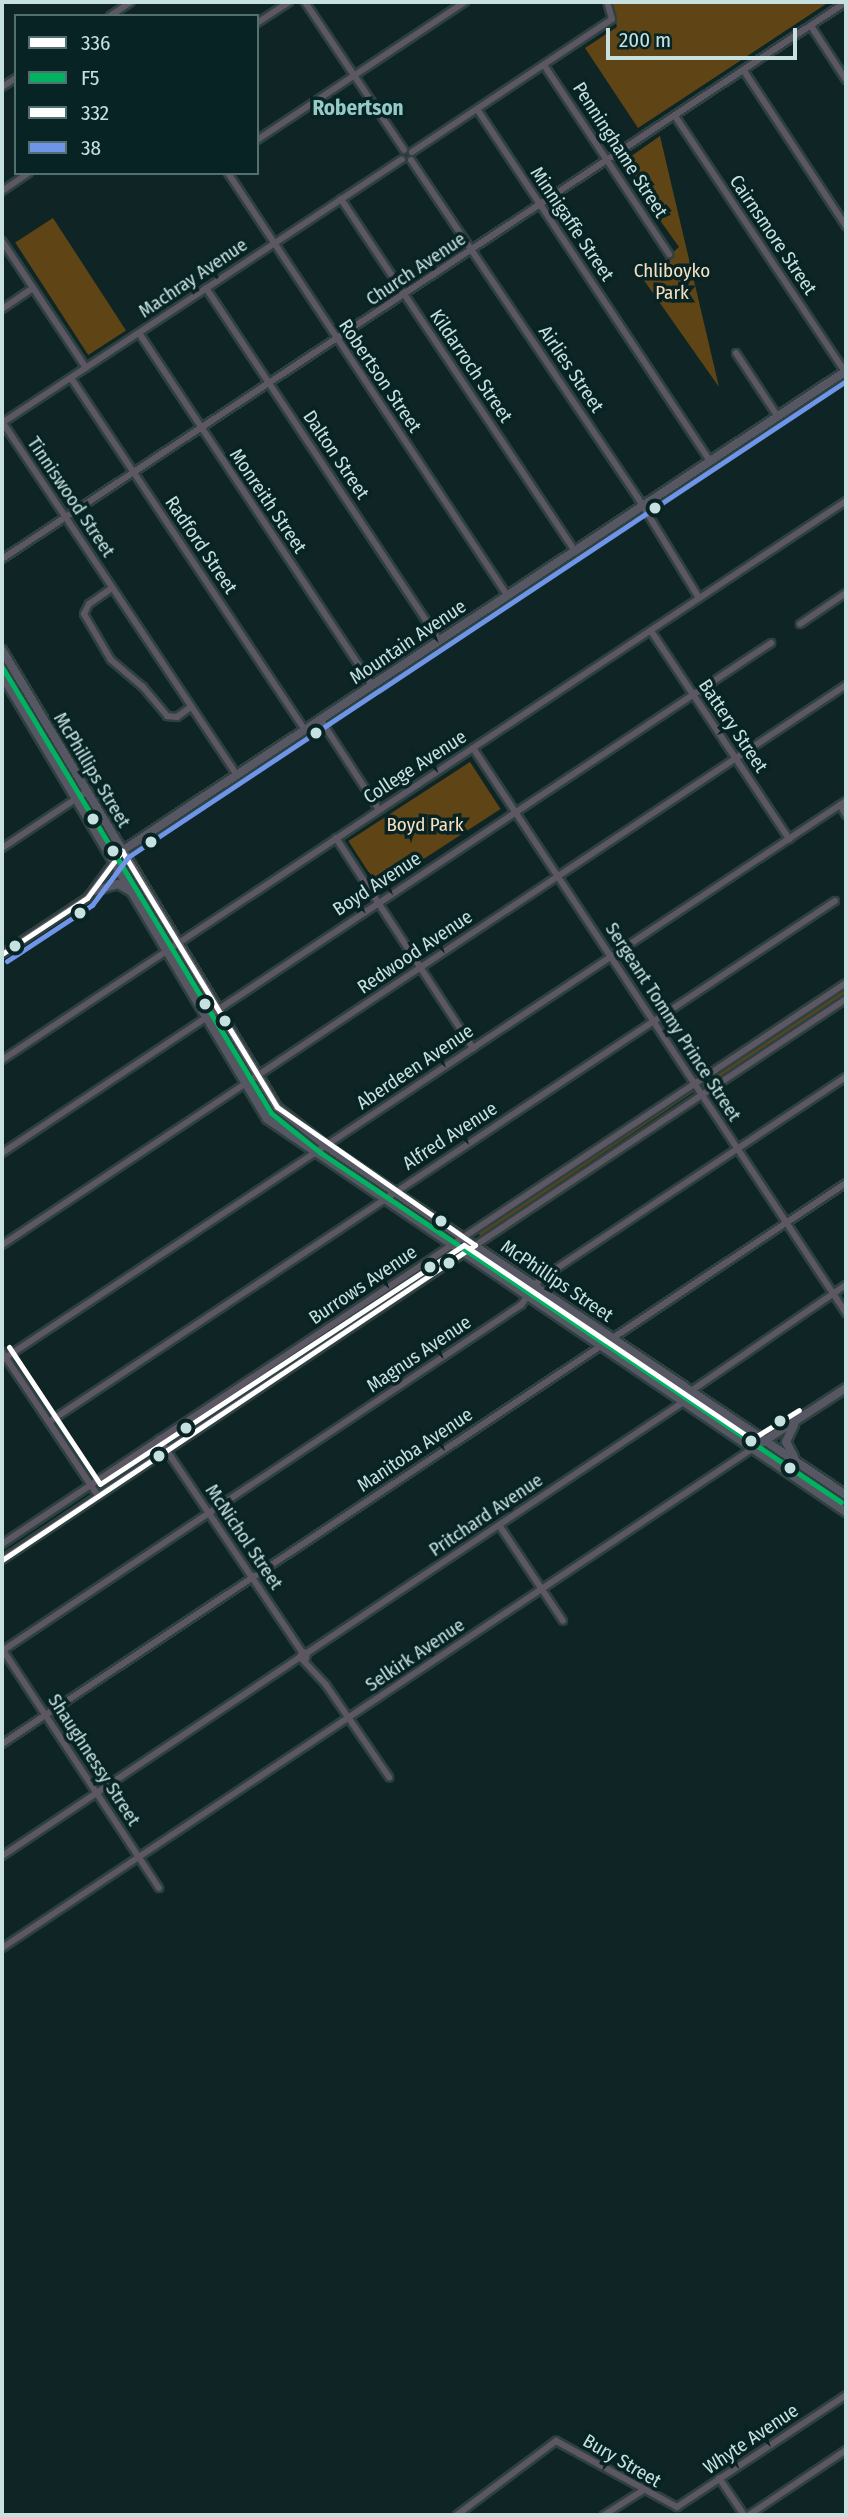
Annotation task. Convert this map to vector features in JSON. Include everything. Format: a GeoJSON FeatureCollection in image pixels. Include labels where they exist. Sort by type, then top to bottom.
{"type":"FeatureCollection","features":[{"type":"Feature","properties":{"kind":"main road","name":"Mountain Avenue"},"geometry":{"type":"LineString","coordinates":[[122,851],[846,371]]}},
{"type":"Feature","properties":{"kind":"main road","name":"McPhillips Street"},"geometry":{"type":"LineString","coordinates":[[2,650],[215,1011],[277,1108],[326,1146],[843,1492]]}},
{"type":"Feature","properties":{"kind":"main road","name":"McPhillips Street"},"geometry":{"type":"LineString","coordinates":[[2,675],[204,1018],[267,1119],[312,1153],[846,1512]]}},
{"type":"Feature","properties":{"kind":"main road"},"geometry":{"type":"LineString","coordinates":[[94,891],[118,884],[131,892]]}},
{"type":"Feature","properties":{"kind":"main road","name":"Selkirk Avenue"},"geometry":{"type":"LineString","coordinates":[[752,1449],[846,1388]]}},
{"type":"Feature","properties":{"kind":"main road"},"geometry":{"type":"LineString","coordinates":[[795,1423],[786,1442],[797,1462]]}},
{"type":"Feature","properties":{"kind":"main road"},"geometry":{"type":"LineString","coordinates":[[831,1502],[843,1492]]}},
{"type":"Feature","properties":{"kind":"street"},"geometry":{"type":"LineString","coordinates":[[113,14],[131,2]]}},
{"type":"Feature","properties":{"kind":"street"},"geometry":{"type":"LineString","coordinates":[[259,22],[289,2]]}},
{"type":"Feature","properties":{"kind":"street"},"geometry":{"type":"LineString","coordinates":[[305,2],[404,150],[412,152],[612,19],[607,2]]}},
{"type":"Feature","properties":{"kind":"street"},"geometry":{"type":"LineString","coordinates":[[259,139],[465,2]]}},
{"type":"Feature","properties":{"kind":"street","name":"Church Avenue"},"geometry":{"type":"LineString","coordinates":[[2,559],[135,475],[846,2]]}},
{"type":"Feature","properties":{"kind":"street"},"geometry":{"type":"LineString","coordinates":[[811,26],[846,80]]}},
{"type":"Feature","properties":{"kind":"street","name":"Penninghame Street"},"geometry":{"type":"LineString","coordinates":[[544,65],[669,254]]}},
{"type":"Feature","properties":{"kind":"street"},"geometry":{"type":"LineString","coordinates":[[744,71],[846,226]]}},
{"type":"Feature","properties":{"kind":"street"},"geometry":{"type":"LineString","coordinates":[[2,75],[5,85]]}},
{"type":"Feature","properties":{"kind":"street","name":"Minnigaffe Street"},"geometry":{"type":"LineString","coordinates":[[477,109],[710,461]]}},
{"type":"Feature","properties":{"kind":"street","name":"Cairnsmore Street"},"geometry":{"type":"LineString","coordinates":[[675,116],[846,371]]}},
{"type":"Feature","properties":{"kind":"street"},"geometry":{"type":"LineString","coordinates":[[404,150],[402,159],[411,160],[412,152]]}},
{"type":"Feature","properties":{"kind":"street","name":"Machray Avenue"},"geometry":{"type":"LineString","coordinates":[[2,423],[402,159]]}},
{"type":"Feature","properties":{"kind":"street","name":"Airlies Street"},"geometry":{"type":"LineString","coordinates":[[411,160],[642,506],[699,598]]}},
{"type":"Feature","properties":{"kind":"street"},"geometry":{"type":"LineString","coordinates":[[2,191],[26,175]]}},
{"type":"Feature","properties":{"kind":"street","name":"Robertson Street"},"geometry":{"type":"LineString","coordinates":[[229,175],[507,595]]}},
{"type":"Feature","properties":{"kind":"street","name":"Kildarroch Street"},"geometry":{"type":"LineString","coordinates":[[341,199],[575,550]]}},
{"type":"Feature","properties":{"kind":"street"},"geometry":{"type":"LineString","coordinates":[[2,241],[86,368]]}},
{"type":"Feature","properties":{"kind":"street"},"geometry":{"type":"LineString","coordinates":[[2,309],[33,288]]}},
{"type":"Feature","properties":{"kind":"street","name":"Dalton Street"},"geometry":{"type":"LineString","coordinates":[[206,288],[439,640]]}},
{"type":"Feature","properties":{"kind":"street","name":"Monreith Street"},"geometry":{"type":"LineString","coordinates":[[139,333],[372,685]]}},
{"type":"Feature","properties":{"kind":"street"},"geometry":{"type":"LineString","coordinates":[[736,352],[778,416]]}},
{"type":"Feature","properties":{"kind":"street","name":"Radford Street"},"geometry":{"type":"LineString","coordinates":[[71,378],[304,729]]}},
{"type":"Feature","properties":{"kind":"street","name":"Tinniswood Street"},"geometry":{"type":"LineString","coordinates":[[2,423],[236,774]]}},
{"type":"Feature","properties":{"kind":"street","name":"College Avenue"},"geometry":{"type":"LineString","coordinates":[[2,1060],[846,501]]}},
{"type":"Feature","properties":{"kind":"street"},"geometry":{"type":"LineString","coordinates":[[112,588],[89,604],[84,614],[111,660],[143,687],[167,716],[177,717],[191,707]]}},
{"type":"Feature","properties":{"kind":"street"},"geometry":{"type":"LineString","coordinates":[[800,624],[846,593]]}},
{"type":"Feature","properties":{"kind":"street","name":"Battery Street"},"geometry":{"type":"LineString","coordinates":[[651,631],[789,839]]}},
{"type":"Feature","properties":{"kind":"street","name":"Boyd Avenue"},"geometry":{"type":"LineString","coordinates":[[2,1153],[771,643]]}},
{"type":"Feature","properties":{"kind":"street","name":"Redwood Avenue"},"geometry":{"type":"LineString","coordinates":[[2,1245],[846,685]]}},
{"type":"Feature","properties":{"kind":"street"},"geometry":{"type":"LineString","coordinates":[[320,719],[379,810]]}},
{"type":"Feature","properties":{"kind":"street","name":"Sergeant Tommy Prince Street"},"geometry":{"type":"LineString","coordinates":[[473,748],[846,1313]]}},
{"type":"Feature","properties":{"kind":"street"},"geometry":{"type":"LineString","coordinates":[[2,848],[86,793]]}},
{"type":"Feature","properties":{"kind":"street"},"geometry":{"type":"LineString","coordinates":[[843,803],[846,815]]}},
{"type":"Feature","properties":{"kind":"street","name":"Aberdeen Avenue"},"geometry":{"type":"LineString","coordinates":[[3,1356],[326,1146],[843,803]]}},
{"type":"Feature","properties":{"kind":"street"},"geometry":{"type":"LineString","coordinates":[[336,838],[473,1048]]}},
{"type":"Feature","properties":{"kind":"street","name":"Mountain Avenue"},"geometry":{"type":"LineString","coordinates":[[2,954],[94,891],[122,851]]}},
{"type":"Feature","properties":{"kind":"street","name":"Alfred Avenue"},"geometry":{"type":"LineString","coordinates":[[49,1422],[835,901]]}},
{"type":"Feature","properties":{"kind":"street","name":"Burrows Avenue"},"geometry":{"type":"LineString","coordinates":[[2,1544],[846,983]]}},
{"type":"Feature","properties":{"kind":"street","name":"Burrows Avenue"},"geometry":{"type":"LineString","coordinates":[[2,1560],[846,999]]}},
{"type":"Feature","properties":{"kind":"street","name":"Magnus Avenue"},"geometry":{"type":"LineString","coordinates":[[2,1650],[528,1297],[535,1286],[846,1077]]}},
{"type":"Feature","properties":{"kind":"street","name":"Manitoba Avenue"},"geometry":{"type":"LineString","coordinates":[[2,1744],[846,1183]]}},
{"type":"Feature","properties":{"kind":"street"},"geometry":{"type":"LineString","coordinates":[[691,1391],[846,1285]]}},
{"type":"Feature","properties":{"kind":"street"},"geometry":{"type":"LineString","coordinates":[[3,1356],[98,1496]]}},
{"type":"Feature","properties":{"kind":"street","name":"Pritchard Avenue"},"geometry":{"type":"LineString","coordinates":[[2,1856],[683,1402]]}},
{"type":"Feature","properties":{"kind":"street","name":"McNichol Street"},"geometry":{"type":"LineString","coordinates":[[159,1439],[388,1777]]}},
{"type":"Feature","properties":{"kind":"street","name":"Selkirk Avenue"},"geometry":{"type":"LineString","coordinates":[[2,1948],[752,1449]]}},
{"type":"Feature","properties":{"kind":"street"},"geometry":{"type":"LineString","coordinates":[[499,1525],[563,1621]]}},
{"type":"Feature","properties":{"kind":"street","name":"Shaughnessy Street"},"geometry":{"type":"LineString","coordinates":[[2,1650],[159,1888]]}},
{"type":"Feature","properties":{"kind":"street","name":"Whyte Avenue"},"geometry":{"type":"LineString","coordinates":[[673,2506],[846,2395]]}},
{"type":"Feature","properties":{"kind":"street","name":"Bury Street"},"geometry":{"type":"LineString","coordinates":[[457,2515],[556,2441],[673,2506]]}},
{"type":"Feature","properties":{"kind":"street"},"geometry":{"type":"LineString","coordinates":[[719,2478],[746,2515],[846,2450]]}},
{"type":"Feature","properties":{"kind":"street"},"geometry":{"type":"LineString","coordinates":[[604,2515],[642,2491]]}},
{"type":"Feature","properties":{"kind":"green space"},"geometry":{"type":"Polygon","coordinates":[[[611,2],[829,2],[638,128],[585,48],[617,27],[611,2]]]}},
{"type":"Feature","properties":{"kind":"green space","name":"Chliboyko Park"},"geometry":{"type":"Polygon","coordinates":[[[660,136],[719,387],[643,279],[679,247],[620,164],[660,136]]]}},
{"type":"Feature","properties":{"kind":"green space"},"geometry":{"type":"Polygon","coordinates":[[[53,218],[126,330],[88,355],[15,243],[53,218]]]}},
{"type":"Feature","properties":{"kind":"green space","name":"Boyd Park"},"geometry":{"type":"Polygon","coordinates":[[[470,762],[500,809],[379,888],[348,841],[470,762]]]}},
{"type":"Feature","properties":{"kind":"green space"},"geometry":{"type":"Polygon","coordinates":[[[846,987],[846,996],[703,1088],[703,1082],[846,987]]]}},
{"type":"Feature","properties":{"kind":"green space"},"geometry":{"type":"Polygon","coordinates":[[[691,1084],[695,1091],[480,1236],[476,1229],[691,1084]]]}},
{"type":"Feature","properties":{"kind":"green space"},"geometry":{"type":"Polygon","coordinates":[[[447,1253],[451,1257],[169,1441],[170,1437],[447,1253]]]}},
{"type":"Feature","properties":{"kind":"transit line","name":"38"},"geometry":{"type":"LineString","coordinates":[[7,961],[92,905],[128,857],[846,381]]}},
{"type":"Feature","properties":{"kind":"transit line","name":"F5"},"geometry":{"type":"LineString","coordinates":[[2,667],[271,1113],[321,1153],[841,1502]]}},
{"type":"Feature","properties":{"kind":"transit line","name":"336"},"geometry":{"type":"LineString","coordinates":[[2,954],[87,898],[122,851],[277,1107],[475,1245],[2,1560]]}},
{"type":"Feature","properties":{"kind":"transit line","name":"332"},"geometry":{"type":"LineString","coordinates":[[9,1347],[100,1484],[464,1245],[752,1439],[799,1410]]}},
{"type":"Feature","properties":{"kind":"district","name":"Robertson"},"geometry":{"type":"Point","coordinates":[358,108]}}]}
